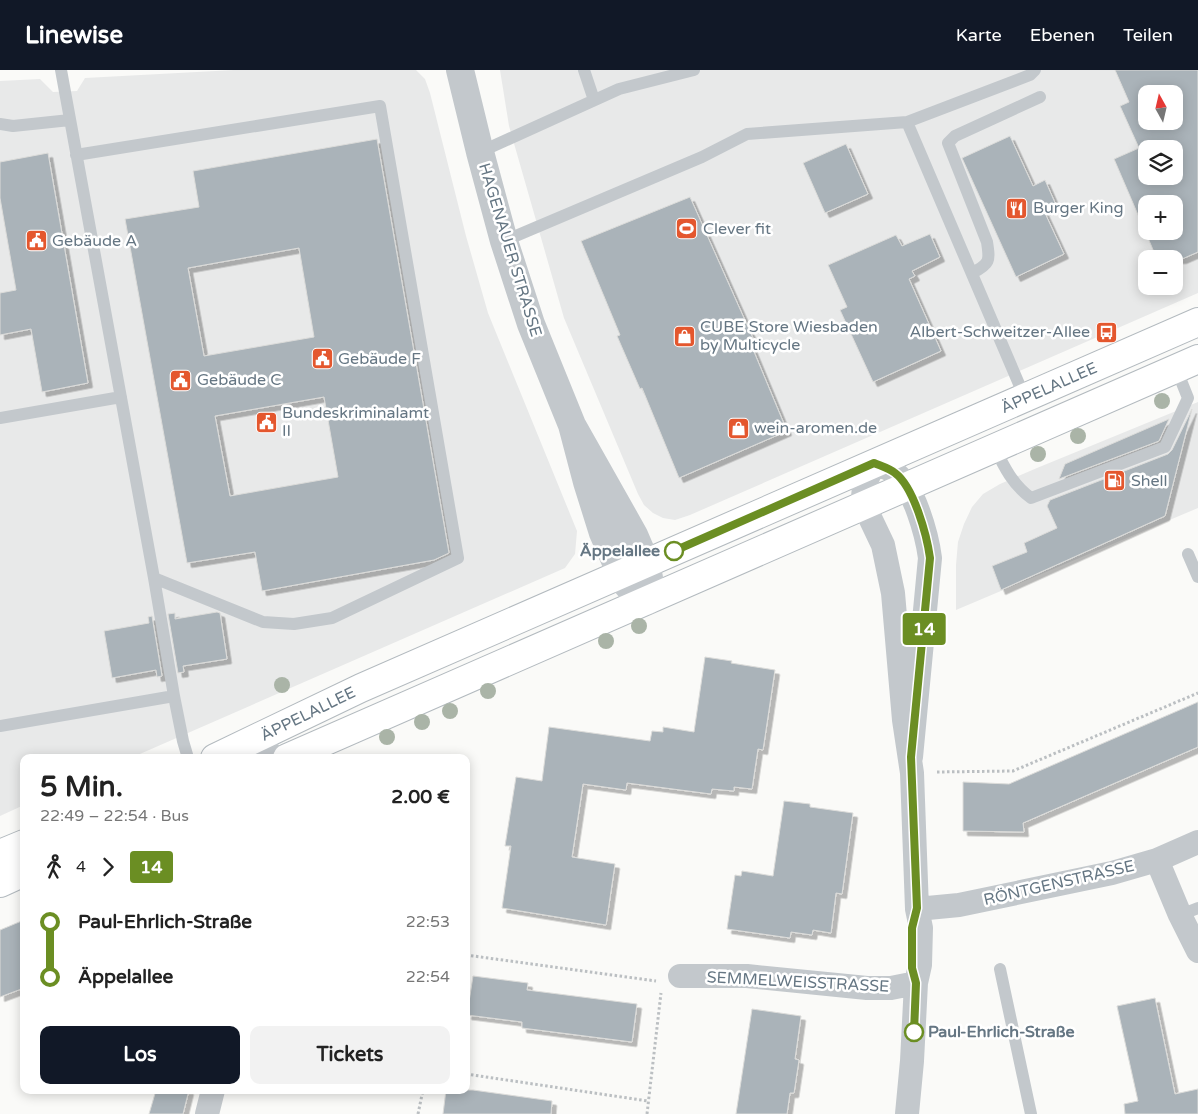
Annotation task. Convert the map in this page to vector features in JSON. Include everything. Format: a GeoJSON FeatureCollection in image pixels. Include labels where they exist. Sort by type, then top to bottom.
{"type":"FeatureCollection","features":[{"type":"Feature","properties":{"kind":"main road","name":"ÄPPELALLEE"},"geometry":{"type":"LineString","coordinates":[[245,754],[260,752],[361,688],[1198,322]]}},
{"type":"Feature","properties":{"kind":"main road","name":"ÄPPELALLEE"},"geometry":{"type":"LineString","coordinates":[[296,754],[1187,364]]}},
{"type":"Feature","properties":{"kind":"main road"},"geometry":{"type":"LineString","coordinates":[[0,854],[20,846]]}},
{"type":"Feature","properties":{"kind":"main road"},"geometry":{"type":"LineString","coordinates":[[0,882],[20,874]]}},
{"type":"Feature","properties":{"kind":"street","name":"HAGENAUER STRASSE"},"geometry":{"type":"LineString","coordinates":[[460,70],[504,241],[531,324],[572,425],[600,524],[620,575],[634,594],[647,600],[649,578],[646,563],[630,527],[572,425]]}},
{"type":"Feature","properties":{"kind":"street"},"geometry":{"type":"LineString","coordinates":[[907,1114],[916,983],[912,968],[912,928],[917,908],[912,765],[930,558],[924,526],[906,487],[896,473],[874,463],[864,487],[864,505],[883,545],[890,575],[904,720],[912,765]]}},
{"type":"Feature","properties":{"kind":"street","name":"RÖNTGENSTRASSE"},"geometry":{"type":"LineString","coordinates":[[917,908],[959,905],[1112,873],[1157,860],[1198,842]]}},
{"type":"Feature","properties":{"kind":"street"},"geometry":{"type":"LineString","coordinates":[[1157,860],[1189,912],[1198,951]]}},
{"type":"Feature","properties":{"kind":"street","name":"SEMMELWEISSTRASSE"},"geometry":{"type":"LineString","coordinates":[[680,976],[747,976],[867,988],[892,988],[916,983]]}},
{"type":"Feature","properties":{"kind":"street"},"geometry":{"type":"LineString","coordinates":[[207,1114],[211,1094]]}},
{"type":"Feature","properties":{"kind":"lane"},"geometry":{"type":"LineString","coordinates":[[61,70],[174,696],[187,754]]}},
{"type":"Feature","properties":{"kind":"lane"},"geometry":{"type":"LineString","coordinates":[[584,70],[594,100]]}},
{"type":"Feature","properties":{"kind":"lane"},"geometry":{"type":"LineString","coordinates":[[480,152],[619,89],[694,70]]}},
{"type":"Feature","properties":{"kind":"lane"},"geometry":{"type":"LineString","coordinates":[[504,241],[702,157],[746,134],[907,122],[1030,75],[1035,70]]}},
{"type":"Feature","properties":{"kind":"lane"},"geometry":{"type":"LineString","coordinates":[[972,272],[984,267],[990,258],[987,242],[948,143],[955,136],[1040,97]]}},
{"type":"Feature","properties":{"kind":"lane"},"geometry":{"type":"LineString","coordinates":[[76,155],[380,106],[458,558],[332,618],[294,624],[263,622],[154,578]]}},
{"type":"Feature","properties":{"kind":"lane"},"geometry":{"type":"LineString","coordinates":[[0,124],[14,126],[70,120]]}},
{"type":"Feature","properties":{"kind":"lane"},"geometry":{"type":"LineString","coordinates":[[907,122],[1025,398]]}},
{"type":"Feature","properties":{"kind":"lane"},"geometry":{"type":"LineString","coordinates":[[995,448],[1008,474],[1031,498],[1165,447],[1188,398],[1187,364]]}},
{"type":"Feature","properties":{"kind":"lane"},"geometry":{"type":"LineString","coordinates":[[0,418],[121,397]]}},
{"type":"Feature","properties":{"kind":"lane"},"geometry":{"type":"LineString","coordinates":[[1188,554],[1198,577]]}},
{"type":"Feature","properties":{"kind":"lane"},"geometry":{"type":"LineString","coordinates":[[0,726],[174,696]]}},
{"type":"Feature","properties":{"kind":"lane"},"geometry":{"type":"LineString","coordinates":[[1000,969],[1031,1114]]}},
{"type":"Feature","properties":{"kind":"path"},"geometry":{"type":"LineString","coordinates":[[912,765],[1013,772],[1198,693]]}},
{"type":"Feature","properties":{"kind":"path"},"geometry":{"type":"LineString","coordinates":[[470,956],[644,979]]}},
{"type":"Feature","properties":{"kind":"path"},"geometry":{"type":"LineString","coordinates":[[647,1114],[663,982],[680,976]]}},
{"type":"Feature","properties":{"kind":"path"},"geometry":{"type":"LineString","coordinates":[[470,1075],[648,1101]]}},
{"type":"Feature","properties":{"kind":"path"},"geometry":{"type":"LineString","coordinates":[[418,1114],[422,1094]]}},
{"type":"Feature","properties":{"kind":"shaded area","name":"Bundeskriminalamt II"},"geometry":{"type":"Polygon","coordinates":[[[234,70],[416,70],[425,79],[430,93],[466,236],[488,313],[577,531],[575,554],[565,568],[140,754],[20,754],[20,807],[0,816],[0,81],[40,79],[53,92],[77,91],[85,78],[234,70]]]}},
{"type":"Feature","properties":{"kind":"shaded area"},"geometry":{"type":"Polygon","coordinates":[[[500,70],[1198,70],[1198,293],[690,515],[675,520],[663,518],[653,513],[644,505],[564,318],[509,126],[500,70]]]}},
{"type":"Feature","properties":{"kind":"shaded area"},"geometry":{"type":"Polygon","coordinates":[[[1198,402],[1198,508],[956,610],[958,542],[972,507],[983,494],[1000,484],[1037,468],[1198,402]]]}},
{"type":"Feature","properties":{"kind":"building"},"geometry":{"type":"Polygon","coordinates":[[[1115,70],[1198,70],[1198,252],[1183,259],[1183,250],[1153,250],[1149,240],[1183,240],[1183,195],[1138,195],[1138,215],[1114,159],[1138,148],[1138,185],[1183,185],[1183,140],[1138,140],[1138,146],[1120,106],[1129,102],[1115,70]]]}},
{"type":"Feature","properties":{"kind":"building","name":"Burger King"},"geometry":{"type":"Polygon","coordinates":[[[1010,136],[1033,186],[1045,180],[1056,205],[1044,211],[1064,254],[1016,277],[962,158],[1010,136]]]}},
{"type":"Feature","properties":{"kind":"building","name":"Gebäude F"},"geometry":{"type":"Polygon","coordinates":[[[377,139],[449,553],[434,560],[262,591],[255,552],[187,563],[125,219],[199,207],[193,171],[377,139]],[[299,248],[188,268],[204,356],[314,337],[299,248]],[[324,397],[215,416],[230,496],[338,477],[324,397]]]}},
{"type":"Feature","properties":{"kind":"building"},"geometry":{"type":"Polygon","coordinates":[[[846,144],[868,194],[825,213],[803,163],[846,144]]]}},
{"type":"Feature","properties":{"kind":"building","name":"Gebäude A"},"geometry":{"type":"Polygon","coordinates":[[[48,153],[88,383],[42,392],[31,329],[0,335],[0,293],[16,290],[0,198],[0,162],[48,153]]]}},
{"type":"Feature","properties":{"kind":"building","name":"CUBE Store Wiesbaden by Multicycle"},"geometry":{"type":"Polygon","coordinates":[[[690,197],[756,345],[752,347],[787,431],[679,478],[642,388],[640,389],[617,336],[620,335],[581,241],[690,197]]]}},
{"type":"Feature","properties":{"kind":"building"},"geometry":{"type":"Polygon","coordinates":[[[930,234],[940,257],[912,271],[915,276],[909,279],[941,351],[873,382],[840,310],[847,307],[828,265],[896,235],[902,246],[930,234]]]}},
{"type":"Feature","properties":{"kind":"building"},"geometry":{"type":"Polygon","coordinates":[[[1192,409],[1165,516],[1001,590],[992,566],[1027,552],[1024,543],[1057,528],[1047,506],[1050,500],[1168,454],[1172,450],[1192,409]]]}},
{"type":"Feature","properties":{"kind":"building"},"geometry":{"type":"Polygon","coordinates":[[[1169,419],[1159,441],[1059,479],[1065,464],[1169,419]]]}},
{"type":"Feature","properties":{"kind":"building"},"geometry":{"type":"Polygon","coordinates":[[[175,613],[175,619],[220,613],[227,659],[183,666],[184,672],[178,673],[168,614],[175,613]]]}},
{"type":"Feature","properties":{"kind":"building"},"geometry":{"type":"Polygon","coordinates":[[[152,616],[162,676],[157,677],[156,670],[112,678],[104,631],[149,623],[148,617],[152,616]]]}},
{"type":"Feature","properties":{"kind":"building"},"geometry":{"type":"Polygon","coordinates":[[[705,657],[775,670],[763,750],[758,749],[752,789],[734,787],[734,791],[712,789],[711,794],[627,783],[626,790],[583,784],[572,857],[615,864],[606,925],[502,908],[511,846],[505,846],[516,777],[542,781],[549,727],[650,741],[652,731],[663,732],[663,727],[694,732],[705,657]]]}},
{"type":"Feature","properties":{"kind":"building"},"geometry":{"type":"Polygon","coordinates":[[[1198,702],[1198,747],[1023,823],[1024,832],[963,831],[963,782],[1009,784],[1198,702]]]}},
{"type":"Feature","properties":{"kind":"building"},"geometry":{"type":"Polygon","coordinates":[[[784,801],[853,813],[842,894],[836,893],[831,933],[813,930],[812,935],[791,932],[790,938],[727,929],[735,875],[741,876],[742,871],[773,876],[784,801]]]}},
{"type":"Feature","properties":{"kind":"building"},"geometry":{"type":"Polygon","coordinates":[[[20,922],[20,990],[0,997],[0,930],[20,922]]]}},
{"type":"Feature","properties":{"kind":"building"},"geometry":{"type":"Polygon","coordinates":[[[473,976],[528,983],[527,990],[637,1004],[632,1042],[522,1028],[522,1022],[470,1015],[470,996],[473,976]]]}},
{"type":"Feature","properties":{"kind":"building"},"geometry":{"type":"Polygon","coordinates":[[[1155,998],[1175,1094],[1198,1089],[1198,1114],[1125,1114],[1124,1104],[1138,1101],[1117,1006],[1155,998]]]}},
{"type":"Feature","properties":{"kind":"building"},"geometry":{"type":"Polygon","coordinates":[[[752,1009],[801,1016],[795,1059],[799,1060],[794,1093],[790,1093],[787,1114],[736,1114],[752,1009]]]}},
{"type":"Feature","properties":{"kind":"building"},"geometry":{"type":"Polygon","coordinates":[[[470,1090],[552,1101],[551,1114],[443,1114],[446,1094],[470,1094],[470,1090]]]}},
{"type":"Feature","properties":{"kind":"building"},"geometry":{"type":"Polygon","coordinates":[[[155,1094],[188,1094],[183,1114],[149,1114],[155,1094]]]}},
{"type":"Feature","properties":{"kind":"bus line","name":"14"},"geometry":{"type":"LineString","coordinates":[[674,551],[874,463],[896,473],[906,487],[924,526],[930,558],[911,757],[917,908],[912,928],[912,968],[916,983],[914,1032]]}},
{"type":"Feature","properties":{"kind":"place","name":"Burger King"},"geometry":{"type":"Point","coordinates":[1017,208]}},
{"type":"Feature","properties":{"kind":"place","name":"Clever fit"},"geometry":{"type":"Point","coordinates":[687,229]}},
{"type":"Feature","properties":{"kind":"place","name":"Gebäude A"},"geometry":{"type":"Point","coordinates":[36,241]}},
{"type":"Feature","properties":{"kind":"place","name":"Albert-Schweitzer-Allee"},"geometry":{"type":"Point","coordinates":[1106,332]}},
{"type":"Feature","properties":{"kind":"place","name":"CUBE Store Wiesbaden by Multicycle"},"geometry":{"type":"Point","coordinates":[684,336]}},
{"type":"Feature","properties":{"kind":"place","name":"Gebäude F"},"geometry":{"type":"Point","coordinates":[322,359]}},
{"type":"Feature","properties":{"kind":"place","name":"Gebäude C"},"geometry":{"type":"Point","coordinates":[181,380]}},
{"type":"Feature","properties":{"kind":"place","name":"Bundeskriminalamt II"},"geometry":{"type":"Point","coordinates":[266,422]}},
{"type":"Feature","properties":{"kind":"place","name":"wein-aromen.de"},"geometry":{"type":"Point","coordinates":[738,428]}},
{"type":"Feature","properties":{"kind":"place","name":"Shell"},"geometry":{"type":"Point","coordinates":[1115,481]}},
{"type":"Feature","properties":{"kind":"place","name":"Äppelallee"},"geometry":{"type":"Point","coordinates":[674,551]}},
{"type":"Feature","properties":{"kind":"place","name":"Paul-Ehrlich-Straße"},"geometry":{"type":"Point","coordinates":[914,1032]}}]}
